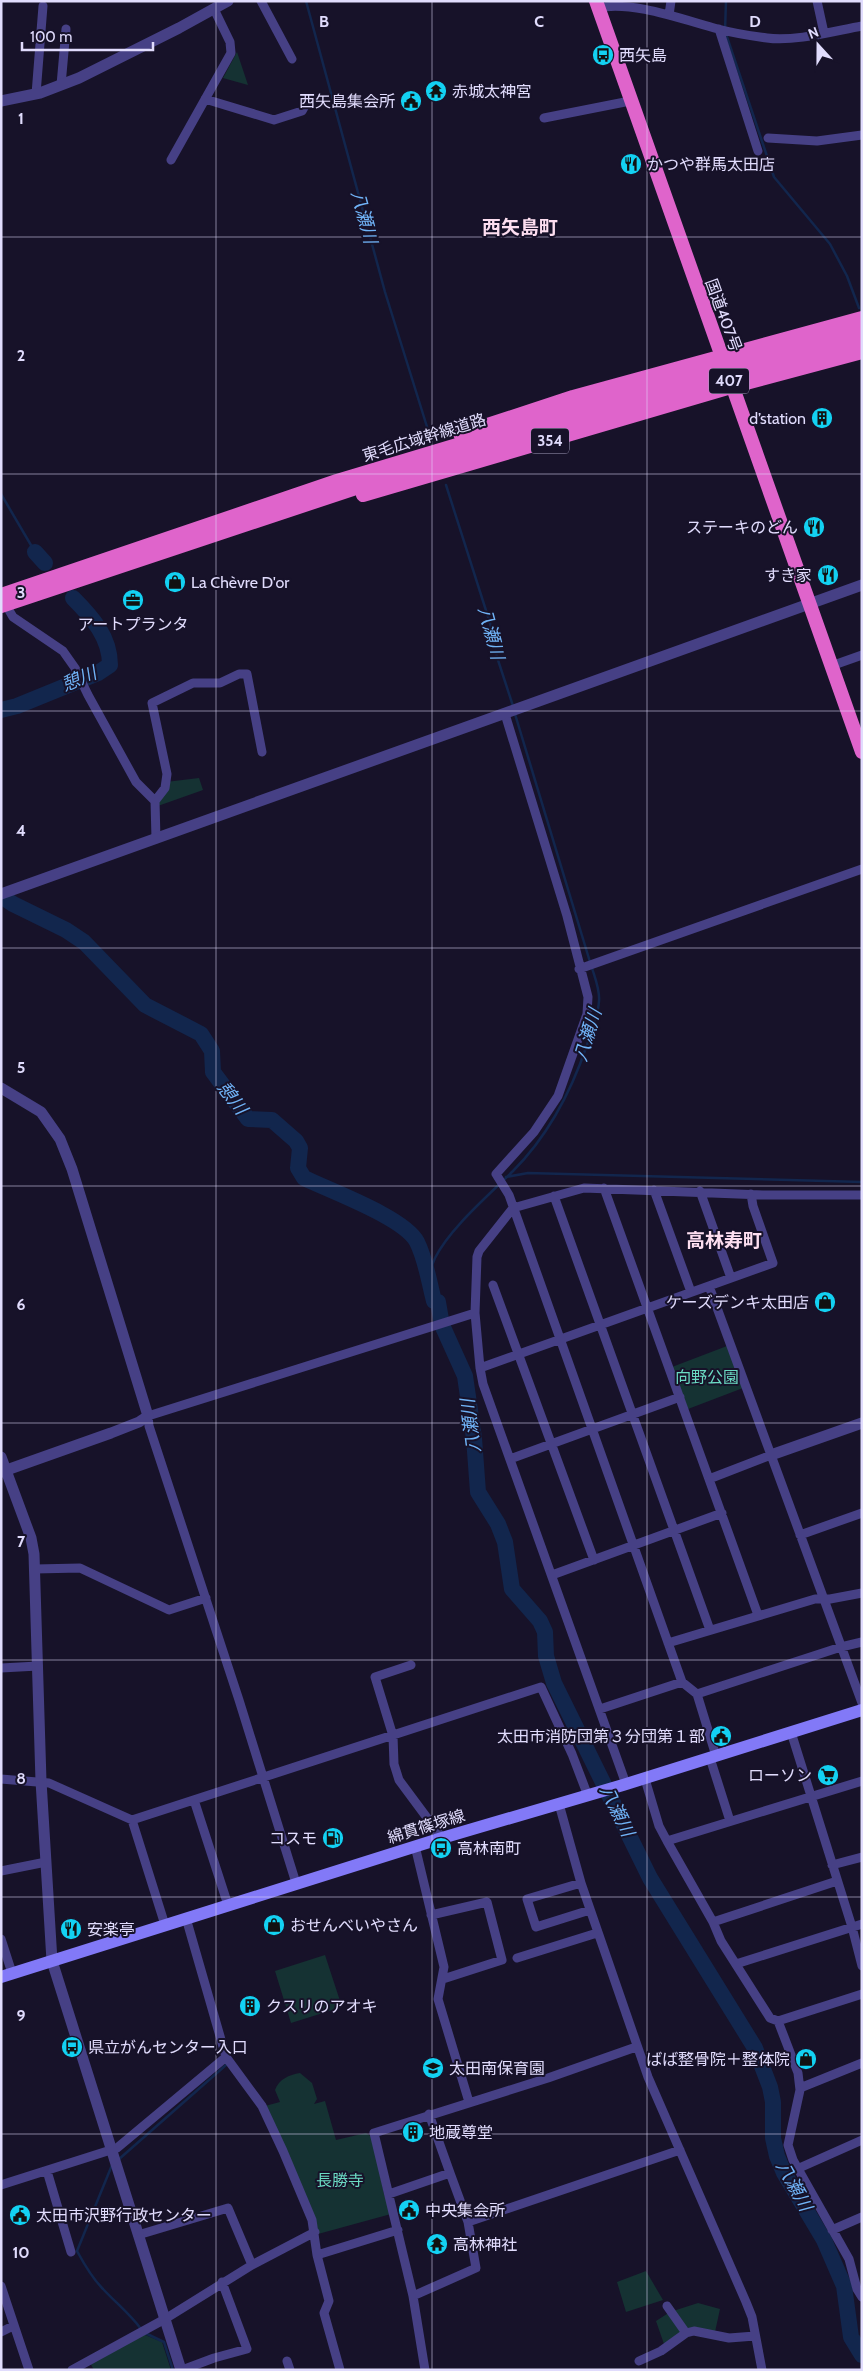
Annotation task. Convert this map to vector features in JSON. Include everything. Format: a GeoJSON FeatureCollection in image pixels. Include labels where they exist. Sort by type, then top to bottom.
{"type":"FeatureCollection","features":[{"type":"Feature","properties":{"kind":"highway","name":"国道407号"},"geometry":{"type":"LineString","coordinates":[[597,5],[808,604],[861,748]]}},
{"type":"Feature","properties":{"kind":"highway","name":"354"},"geometry":{"type":"LineString","coordinates":[[260,508],[315,481],[573,397],[720,355],[862,318]]}},
{"type":"Feature","properties":{"kind":"highway","name":"東毛広域幹線道路"},"geometry":{"type":"LineString","coordinates":[[2,601],[337,481],[764,360],[862,328]]}},
{"type":"Feature","properties":{"kind":"highway","name":"東毛広域幹線道路"},"geometry":{"type":"LineString","coordinates":[[764,360],[862,340]]}},
{"type":"Feature","properties":{"kind":"highway","name":"354"},"geometry":{"type":"LineString","coordinates":[[238,527],[321,507],[731,387],[862,352]]}},
{"type":"Feature","properties":{"kind":"highway","name":"東毛広域幹線道路"},"geometry":{"type":"LineString","coordinates":[[2,601],[685,383]]}},
{"type":"Feature","properties":{"kind":"main road","name":"綿貫篠塚線"},"geometry":{"type":"LineString","coordinates":[[7,1975],[415,1846],[645,1779],[862,1710]]}},
{"type":"Feature","properties":{"kind":"street"},"geometry":{"type":"LineString","coordinates":[[261,1],[292,59]]}},
{"type":"Feature","properties":{"kind":"street"},"geometry":{"type":"LineString","coordinates":[[669,14],[671,1]]}},
{"type":"Feature","properties":{"kind":"street"},"geometry":{"type":"LineString","coordinates":[[817,1],[824,32]]}},
{"type":"Feature","properties":{"kind":"street"},"geometry":{"type":"LineString","coordinates":[[1,102],[36,94],[61,85],[146,45],[220,4],[232,48],[171,160]]}},
{"type":"Feature","properties":{"kind":"street"},"geometry":{"type":"LineString","coordinates":[[597,5],[669,14],[719,30],[769,38],[862,26]]}},
{"type":"Feature","properties":{"kind":"street"},"geometry":{"type":"LineString","coordinates":[[36,94],[43,6]]}},
{"type":"Feature","properties":{"kind":"street"},"geometry":{"type":"LineString","coordinates":[[61,85],[66,29]]}},
{"type":"Feature","properties":{"kind":"street"},"geometry":{"type":"LineString","coordinates":[[719,30],[758,151]]}},
{"type":"Feature","properties":{"kind":"street"},"geometry":{"type":"LineString","coordinates":[[205,98],[279,120],[302,111],[307,102]]}},
{"type":"Feature","properties":{"kind":"street"},"geometry":{"type":"LineString","coordinates":[[544,118],[630,101]]}},
{"type":"Feature","properties":{"kind":"street"},"geometry":{"type":"LineString","coordinates":[[768,138],[817,141],[862,135]]}},
{"type":"Feature","properties":{"kind":"street"},"geometry":{"type":"LineString","coordinates":[[5,892],[512,712],[862,585]]}},
{"type":"Feature","properties":{"kind":"street"},"geometry":{"type":"LineString","coordinates":[[2,601],[12,617],[63,651],[75,668],[136,782],[155,801]]}},
{"type":"Feature","properties":{"kind":"street"},"geometry":{"type":"LineString","coordinates":[[831,666],[862,655]]}},
{"type":"Feature","properties":{"kind":"street"},"geometry":{"type":"LineString","coordinates":[[156,839],[155,801],[165,788],[166,774],[152,703],[193,684],[220,683],[239,674],[247,674],[262,752]]}},
{"type":"Feature","properties":{"kind":"street"},"geometry":{"type":"LineString","coordinates":[[512,712],[588,997],[587,1014],[558,1096],[534,1132],[496,1174],[507,1192],[513,1208],[682,1682],[697,1694],[730,1820]]}},
{"type":"Feature","properties":{"kind":"street"},"geometry":{"type":"LineString","coordinates":[[581,969],[862,869]]}},
{"type":"Feature","properties":{"kind":"street"},"geometry":{"type":"LineString","coordinates":[[1,1088],[41,1112],[60,1139],[72,1169],[148,1416],[149,1426],[206,1598],[296,1884]]}},
{"type":"Feature","properties":{"kind":"street"},"geometry":{"type":"LineString","coordinates":[[625,1785],[600,1709],[483,1384],[476,1313],[479,1251],[513,1208],[584,1188],[751,1194],[862,1195]]}},
{"type":"Feature","properties":{"kind":"street"},"geometry":{"type":"LineString","coordinates":[[604,1188],[758,1615]]}},
{"type":"Feature","properties":{"kind":"street"},"geometry":{"type":"LineString","coordinates":[[654,1190],[691,1292]]}},
{"type":"Feature","properties":{"kind":"street"},"geometry":{"type":"LineString","coordinates":[[700,1191],[731,1278]]}},
{"type":"Feature","properties":{"kind":"street"},"geometry":{"type":"LineString","coordinates":[[480,1368],[773,1263],[753,1206],[751,1194]]}},
{"type":"Feature","properties":{"kind":"street"},"geometry":{"type":"LineString","coordinates":[[554,1196],[676,1530],[710,1630]]}},
{"type":"Feature","properties":{"kind":"street"},"geometry":{"type":"LineString","coordinates":[[494,1285],[594,1560]]}},
{"type":"Feature","properties":{"kind":"street"},"geometry":{"type":"LineString","coordinates":[[709,1286],[862,1703]]}},
{"type":"Feature","properties":{"kind":"street"},"geometry":{"type":"LineString","coordinates":[[4,1471],[139,1422],[148,1416],[476,1313]]}},
{"type":"Feature","properties":{"kind":"street"},"geometry":{"type":"LineString","coordinates":[[510,1459],[680,1397]]}},
{"type":"Feature","properties":{"kind":"street"},"geometry":{"type":"LineString","coordinates":[[709,1479],[862,1423]]}},
{"type":"Feature","properties":{"kind":"street"},"geometry":{"type":"LineString","coordinates":[[1,1458],[4,1471],[33,1546],[41,1781],[52,1961],[182,2370],[214,2358],[247,2349],[222,2282]]}},
{"type":"Feature","properties":{"kind":"street"},"geometry":{"type":"LineString","coordinates":[[800,1536],[862,1512]]}},
{"type":"Feature","properties":{"kind":"street"},"geometry":{"type":"LineString","coordinates":[[552,1575],[722,1513]]}},
{"type":"Feature","properties":{"kind":"street"},"geometry":{"type":"LineString","coordinates":[[35,1569],[80,1568],[169,1610],[206,1598]]}},
{"type":"Feature","properties":{"kind":"street"},"geometry":{"type":"LineString","coordinates":[[668,1643],[815,1599],[862,1593]]}},
{"type":"Feature","properties":{"kind":"street"},"geometry":{"type":"LineString","coordinates":[[697,1694],[841,1647],[862,1642]]}},
{"type":"Feature","properties":{"kind":"street"},"geometry":{"type":"LineString","coordinates":[[411,1665],[375,1677],[393,1736],[394,1764],[399,1780],[442,1838]]}},
{"type":"Feature","properties":{"kind":"street"},"geometry":{"type":"LineString","coordinates":[[1,1668],[38,1666]]}},
{"type":"Feature","properties":{"kind":"street"},"geometry":{"type":"LineString","coordinates":[[600,1709],[682,1682]]}},
{"type":"Feature","properties":{"kind":"street"},"geometry":{"type":"LineString","coordinates":[[1,1779],[41,1781],[132,1820],[541,1687],[589,1796]]}},
{"type":"Feature","properties":{"kind":"street"},"geometry":{"type":"LineString","coordinates":[[790,1732],[852,1927],[862,1966]]}},
{"type":"Feature","properties":{"kind":"street"},"geometry":{"type":"LineString","coordinates":[[645,1779],[660,1826],[667,1840],[713,1922],[721,1941],[770,2018],[778,2021],[862,1994]]}},
{"type":"Feature","properties":{"kind":"street"},"geometry":{"type":"LineString","coordinates":[[667,1840],[862,1780]]}},
{"type":"Feature","properties":{"kind":"street"},"geometry":{"type":"LineString","coordinates":[[194,1800],[228,1905]]}},
{"type":"Feature","properties":{"kind":"street"},"geometry":{"type":"LineString","coordinates":[[559,1804],[581,1883],[636,2047],[746,2302],[756,2336],[762,2370]]}},
{"type":"Feature","properties":{"kind":"street"},"geometry":{"type":"LineString","coordinates":[[132,1820],[165,1925]]}},
{"type":"Feature","properties":{"kind":"street"},"geometry":{"type":"LineString","coordinates":[[415,1846],[444,1967],[443,1979],[438,1990],[438,1999],[469,2102]]}},
{"type":"Feature","properties":{"kind":"street"},"geometry":{"type":"LineString","coordinates":[[832,1865],[862,1857]]}},
{"type":"Feature","properties":{"kind":"street"},"geometry":{"type":"LineString","coordinates":[[1,1871],[46,1862]]}},
{"type":"Feature","properties":{"kind":"street"},"geometry":{"type":"LineString","coordinates":[[713,1922],[837,1881]]}},
{"type":"Feature","properties":{"kind":"street"},"geometry":{"type":"LineString","coordinates":[[581,1883],[527,1899],[536,1927],[590,1910]]}},
{"type":"Feature","properties":{"kind":"street"},"geometry":{"type":"LineString","coordinates":[[431,1915],[487,1902],[502,1960],[443,1979]]}},
{"type":"Feature","properties":{"kind":"street"},"geometry":{"type":"LineString","coordinates":[[186,1918],[226,2057],[262,2106],[312,2220],[317,2254],[329,2301],[324,2313],[340,2370]]}},
{"type":"Feature","properties":{"kind":"street"},"geometry":{"type":"LineString","coordinates":[[736,1964],[862,1924]]}},
{"type":"Feature","properties":{"kind":"street"},"geometry":{"type":"LineString","coordinates":[[517,1958],[597,1933]]}},
{"type":"Feature","properties":{"kind":"street"},"geometry":{"type":"LineString","coordinates":[[1,1939],[7,1975]]}},
{"type":"Feature","properties":{"kind":"street"},"geometry":{"type":"LineString","coordinates":[[778,2021],[798,2073],[800,2088],[788,2145],[797,2169],[849,2259],[857,2290],[862,2297]]}},
{"type":"Feature","properties":{"kind":"street"},"geometry":{"type":"LineString","coordinates":[[425,2370],[413,2296],[374,2133],[429,2114],[548,2078],[636,2047]]}},
{"type":"Feature","properties":{"kind":"street"},"geometry":{"type":"LineString","coordinates":[[1,2185],[117,2148],[226,2057]]}},
{"type":"Feature","properties":{"kind":"street"},"geometry":{"type":"LineString","coordinates":[[800,2088],[862,2063]]}},
{"type":"Feature","properties":{"kind":"street"},"geometry":{"type":"LineString","coordinates":[[413,2296],[476,2268],[468,2222],[429,2114]]}},
{"type":"Feature","properties":{"kind":"street"},"geometry":{"type":"LineString","coordinates":[[797,2169],[862,2140]]}},
{"type":"Feature","properties":{"kind":"street"},"geometry":{"type":"LineString","coordinates":[[468,2222],[680,2150]]}},
{"type":"Feature","properties":{"kind":"street"},"geometry":{"type":"LineString","coordinates":[[47,2171],[71,2252]]}},
{"type":"Feature","properties":{"kind":"street"},"geometry":{"type":"LineString","coordinates":[[389,2194],[450,2174]]}},
{"type":"Feature","properties":{"kind":"street"},"geometry":{"type":"LineString","coordinates":[[138,2235],[228,2208],[252,2265]]}},
{"type":"Feature","properties":{"kind":"street"},"geometry":{"type":"LineString","coordinates":[[832,2230],[862,2217]]}},
{"type":"Feature","properties":{"kind":"street"},"geometry":{"type":"LineString","coordinates":[[317,2254],[398,2230]]}},
{"type":"Feature","properties":{"kind":"street"},"geometry":{"type":"LineString","coordinates":[[72,2370],[165,2319],[222,2282],[315,2232]]}},
{"type":"Feature","properties":{"kind":"street"},"geometry":{"type":"LineString","coordinates":[[1,2286],[29,2370]]}},
{"type":"Feature","properties":{"kind":"street"},"geometry":{"type":"LineString","coordinates":[[667,2306],[686,2333]]}},
{"type":"Feature","properties":{"kind":"street"},"geometry":{"type":"LineString","coordinates":[[1,2332],[14,2326]]}},
{"type":"Feature","properties":{"kind":"street"},"geometry":{"type":"LineString","coordinates":[[639,2362],[662,2351],[686,2333],[694,2331],[729,2338],[756,2336]]}},
{"type":"Feature","properties":{"kind":"green space"},"geometry":{"type":"Polygon","coordinates":[[[237,52],[248,85],[223,78],[237,52]]]}},
{"type":"Feature","properties":{"kind":"green space"},"geometry":{"type":"Polygon","coordinates":[[[199,778],[203,790],[155,807],[166,782],[199,778]]]}},
{"type":"Feature","properties":{"kind":"green space","name":"向野公園"},"geometry":{"type":"Polygon","coordinates":[[[727,1346],[743,1388],[688,1409],[672,1367],[727,1346]]]}},
{"type":"Feature","properties":{"kind":"green space"},"geometry":{"type":"Polygon","coordinates":[[[325,1955],[342,2007],[291,2023],[275,1971],[325,1955]]]}},
{"type":"Feature","properties":{"kind":"green space","name":"長勝寺"},"geometry":{"type":"Polygon","coordinates":[[[300,2073],[312,2083],[317,2099],[314,2104],[325,2101],[336,2140],[366,2133],[372,2137],[384,2194],[391,2214],[318,2234],[265,2106],[280,2102],[275,2090],[279,2083],[285,2078],[300,2073]]]}},
{"type":"Feature","properties":{"kind":"green space"},"geometry":{"type":"Polygon","coordinates":[[[646,2271],[663,2300],[626,2312],[617,2282],[646,2271]]]}},
{"type":"Feature","properties":{"kind":"green space"},"geometry":{"type":"Polygon","coordinates":[[[698,2303],[720,2309],[715,2332],[693,2328],[664,2344],[656,2321],[670,2312],[698,2303]]]}},
{"type":"Feature","properties":{"kind":"green space"},"geometry":{"type":"Polygon","coordinates":[[[143,2334],[162,2342],[171,2370],[94,2370],[90,2363],[143,2334]]]}},
{"type":"Feature","properties":{"kind":"waterway","name":"八瀬川"},"geometry":{"type":"LineString","coordinates":[[306,1],[385,292],[428,430]]}},
{"type":"Feature","properties":{"kind":"waterway"},"geometry":{"type":"LineString","coordinates":[[726,1],[725,31],[774,177],[830,244],[847,276],[859,308]]}},
{"type":"Feature","properties":{"kind":"waterway","name":"八瀬川"},"geometry":{"type":"LineString","coordinates":[[446,485],[490,623],[497,657],[513,706]]}},
{"type":"Feature","properties":{"kind":"waterway","name":"憩川"},"geometry":{"type":"LineString","coordinates":[[1,494],[35,552]]}},
{"type":"Feature","properties":{"kind":"waterway","name":"憩川"},"geometry":{"type":"LineString","coordinates":[[35,552],[45,563]]}},
{"type":"Feature","properties":{"kind":"waterway","name":"憩川"},"geometry":{"type":"LineString","coordinates":[[1,710],[17,706],[98,673],[110,665],[107,645],[99,628],[73,598]]}},
{"type":"Feature","properties":{"kind":"waterway","name":"八瀬川"},"geometry":{"type":"LineString","coordinates":[[515,714],[590,962]]}},
{"type":"Feature","properties":{"kind":"waterway","name":"八瀬川"},"geometry":{"type":"LineString","coordinates":[[1,896],[13,904],[66,930],[84,942],[145,1005],[201,1034],[212,1051],[213,1072],[248,1119],[272,1120],[296,1141],[300,1148],[298,1168],[304,1178],[383,1215],[410,1233],[417,1242],[425,1264],[434,1301],[438,1302],[442,1325],[465,1376],[474,1438],[478,1492],[498,1524],[505,1542],[512,1589],[540,1621],[545,1632],[546,1656],[554,1683],[650,1878],[755,2048],[770,2087],[773,2102],[773,2138],[777,2156],[784,2173],[824,2240],[844,2286],[851,2337],[862,2355]]}},
{"type":"Feature","properties":{"kind":"waterway","name":"八瀬川"},"geometry":{"type":"LineString","coordinates":[[438,1302],[431,1275],[435,1258],[450,1235],[513,1171],[537,1143],[558,1112],[574,1079],[593,1028],[598,1007],[599,993],[592,968]]}},
{"type":"Feature","properties":{"kind":"waterway"},"geometry":{"type":"LineString","coordinates":[[506,1177],[528,1173],[862,1182]]}},
{"type":"Feature","properties":{"kind":"waterway"},"geometry":{"type":"LineString","coordinates":[[118,2160],[226,2065]]}},
{"type":"Feature","properties":{"kind":"waterway"},"geometry":{"type":"LineString","coordinates":[[112,2165],[77,2251],[95,2280],[141,2329]]}},
{"type":"Feature","properties":{"kind":"waterway"},"geometry":{"type":"LineString","coordinates":[[145,2333],[164,2342],[173,2370]]}},
{"type":"Feature","properties":{"kind":"place","name":"西矢島"},"geometry":{"type":"Point","coordinates":[603,55]}},
{"type":"Feature","properties":{"kind":"place","name":"赤城太神宮"},"geometry":{"type":"Point","coordinates":[436,91]}},
{"type":"Feature","properties":{"kind":"place","name":"西矢島集会所"},"geometry":{"type":"Point","coordinates":[411,101]}},
{"type":"Feature","properties":{"kind":"place","name":"かつや群馬太田店"},"geometry":{"type":"Point","coordinates":[631,164]}},
{"type":"Feature","properties":{"kind":"place","name":"d’station"},"geometry":{"type":"Point","coordinates":[822,418]}},
{"type":"Feature","properties":{"kind":"place","name":"ステーキのどん"},"geometry":{"type":"Point","coordinates":[814,527]}},
{"type":"Feature","properties":{"kind":"place","name":"すき家"},"geometry":{"type":"Point","coordinates":[828,575]}},
{"type":"Feature","properties":{"kind":"place","name":"La Chèvre D'or"},"geometry":{"type":"Point","coordinates":[175,582]}},
{"type":"Feature","properties":{"kind":"place","name":"アートプランタ"},"geometry":{"type":"Point","coordinates":[133,600]}},
{"type":"Feature","properties":{"kind":"place","name":"ケーズデンキ太田店"},"geometry":{"type":"Point","coordinates":[825,1302]}},
{"type":"Feature","properties":{"kind":"place","name":"太田市消防団第３分団第１部"},"geometry":{"type":"Point","coordinates":[721,1736]}},
{"type":"Feature","properties":{"kind":"place","name":"ローソン"},"geometry":{"type":"Point","coordinates":[828,1775]}},
{"type":"Feature","properties":{"kind":"place","name":"コスモ"},"geometry":{"type":"Point","coordinates":[333,1838]}},
{"type":"Feature","properties":{"kind":"place","name":"高林南町"},"geometry":{"type":"Point","coordinates":[441,1848]}},
{"type":"Feature","properties":{"kind":"place","name":"おせんべいやさん"},"geometry":{"type":"Point","coordinates":[274,1925]}},
{"type":"Feature","properties":{"kind":"place","name":"安楽亭"},"geometry":{"type":"Point","coordinates":[71,1929]}},
{"type":"Feature","properties":{"kind":"place","name":"クスリのアオキ"},"geometry":{"type":"Point","coordinates":[250,2006]}},
{"type":"Feature","properties":{"kind":"place","name":"県立がんセンター入口"},"geometry":{"type":"Point","coordinates":[72,2047]}},
{"type":"Feature","properties":{"kind":"place","name":"ばば整骨院＋整体院"},"geometry":{"type":"Point","coordinates":[806,2059]}},
{"type":"Feature","properties":{"kind":"place","name":"太田南保育園"},"geometry":{"type":"Point","coordinates":[433,2068]}},
{"type":"Feature","properties":{"kind":"place","name":"地蔵尊堂"},"geometry":{"type":"Point","coordinates":[413,2132]}},
{"type":"Feature","properties":{"kind":"place","name":"中央集会所"},"geometry":{"type":"Point","coordinates":[409,2210]}},
{"type":"Feature","properties":{"kind":"place","name":"太田市沢野行政センター"},"geometry":{"type":"Point","coordinates":[20,2215]}},
{"type":"Feature","properties":{"kind":"place","name":"高林神社"},"geometry":{"type":"Point","coordinates":[437,2244]}},
{"type":"Feature","properties":{"kind":"district","name":"西矢島町"},"geometry":{"type":"Point","coordinates":[520,227]}},
{"type":"Feature","properties":{"kind":"district","name":"高林寿町"},"geometry":{"type":"Point","coordinates":[724,1240]}}]}
